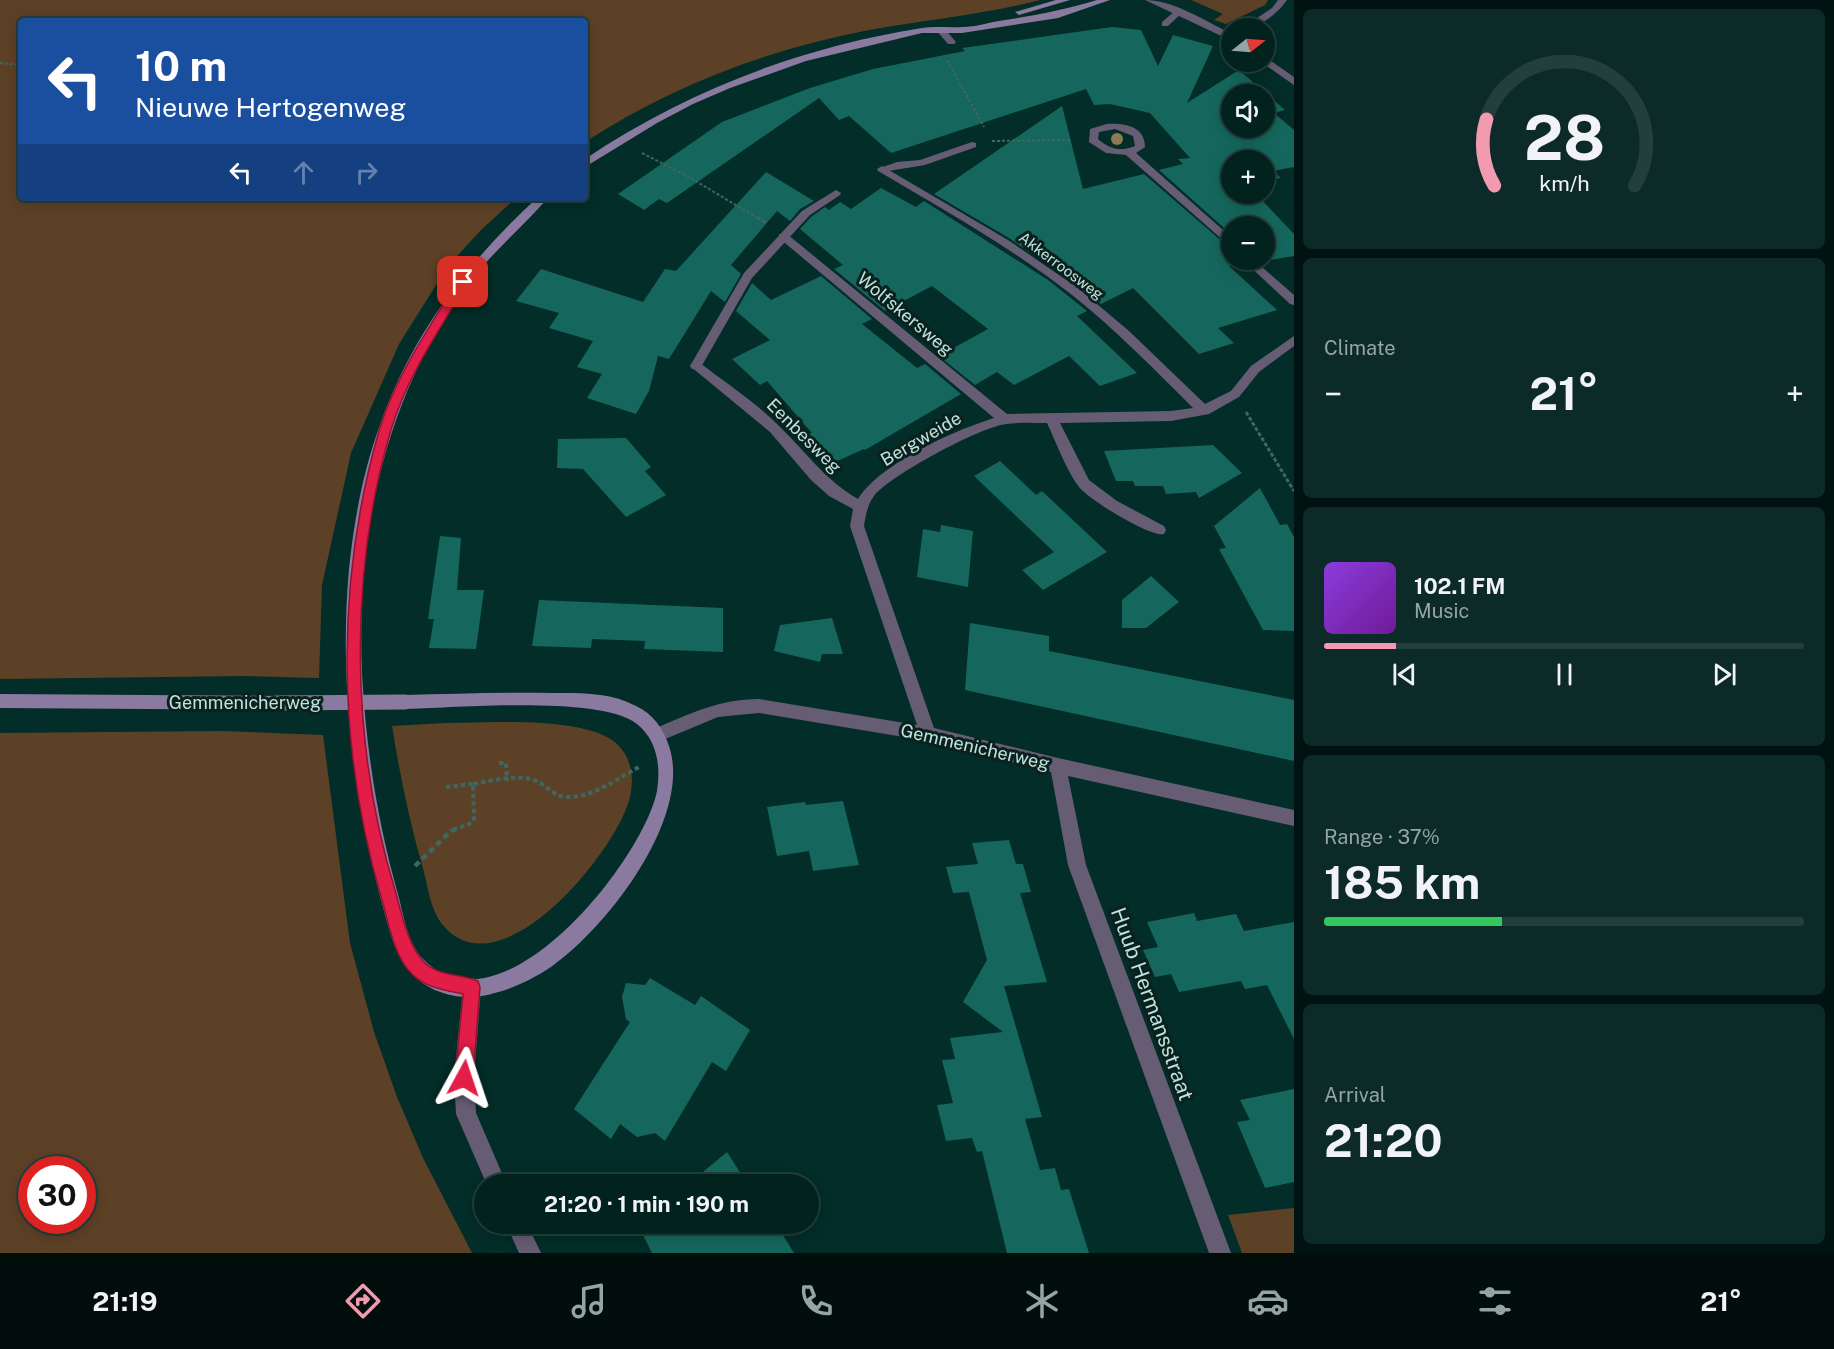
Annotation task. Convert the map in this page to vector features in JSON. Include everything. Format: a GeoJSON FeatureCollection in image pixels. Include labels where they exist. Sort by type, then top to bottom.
{"type":"FeatureCollection","features":[{"type":"Feature","properties":{"kind":"main road"},"geometry":{"type":"LineString","coordinates":[[588,162],[660,116],[754,74],[849,46],[945,28],[957,23],[1023,12],[1066,0]]}},
{"type":"Feature","properties":{"kind":"main road"},"geometry":{"type":"LineString","coordinates":[[945,28],[962,30],[1050,17],[1106,0]]}},
{"type":"Feature","properties":{"kind":"main road","name":"Gemmenicherweg"},"geometry":{"type":"LineString","coordinates":[[0,701],[276,704],[405,702],[531,699],[604,703],[639,715],[658,735],[666,753],[666,781],[651,831],[608,900],[579,932],[538,965],[503,983],[472,987],[435,981],[418,968],[409,955],[400,934],[382,875],[371,825],[356,728],[353,666],[356,584],[374,471],[386,428],[402,384],[426,340],[463,282],[506,232],[540,201]]}},
{"type":"Feature","properties":{"kind":"street"},"geometry":{"type":"LineString","coordinates":[[1149,0],[1221,32]]}},
{"type":"Feature","properties":{"kind":"street"},"geometry":{"type":"LineString","coordinates":[[1262,18],[1275,10],[1283,0]]}},
{"type":"Feature","properties":{"kind":"street"},"geometry":{"type":"LineString","coordinates":[[1165,24],[1179,12]]}},
{"type":"Feature","properties":{"kind":"street"},"geometry":{"type":"LineString","coordinates":[[945,28],[951,42]]}},
{"type":"Feature","properties":{"kind":"street"},"geometry":{"type":"LineString","coordinates":[[1275,67],[1294,82]]}},
{"type":"Feature","properties":{"kind":"street"},"geometry":{"type":"LineString","coordinates":[[1105,126],[1129,129],[1140,138],[1141,143],[1140,147],[1129,152],[1112,152],[1097,145],[1093,140],[1094,131],[1105,126]]}},
{"type":"Feature","properties":{"kind":"street","name":"Akkerroosweg"},"geometry":{"type":"LineString","coordinates":[[972,145],[921,163],[882,169],[1009,245],[1075,292],[1138,346],[1204,411]]}},
{"type":"Feature","properties":{"kind":"street"},"geometry":{"type":"LineString","coordinates":[[1129,152],[1221,235]]}},
{"type":"Feature","properties":{"kind":"street"},"geometry":{"type":"LineString","coordinates":[[783,236],[806,213],[836,193]]}},
{"type":"Feature","properties":{"kind":"street","name":"Eenbesweg"},"geometry":{"type":"LineString","coordinates":[[783,236],[748,276],[696,366],[775,429],[816,476],[834,492],[860,507]]}},
{"type":"Feature","properties":{"kind":"street","name":"Wolfskersweg"},"geometry":{"type":"LineString","coordinates":[[783,236],[1004,419]]}},
{"type":"Feature","properties":{"kind":"street"},"geometry":{"type":"LineString","coordinates":[[1259,270],[1294,301]]}},
{"type":"Feature","properties":{"kind":"street","name":"Bergweide"},"geometry":{"type":"LineString","coordinates":[[860,507],[872,490],[906,465],[965,432],[1004,419],[1171,416],[1204,411],[1235,394],[1255,369],[1294,340]]}},
{"type":"Feature","properties":{"kind":"street"},"geometry":{"type":"LineString","coordinates":[[1051,418],[1084,484],[1112,505],[1159,531]]}},
{"type":"Feature","properties":{"kind":"street"},"geometry":{"type":"LineString","coordinates":[[860,507],[857,526],[928,734]]}},
{"type":"Feature","properties":{"kind":"street","name":"Gemmenicherweg"},"geometry":{"type":"LineString","coordinates":[[658,735],[715,709],[737,705],[759,706],[928,734],[1058,766],[1294,818]]}},
{"type":"Feature","properties":{"kind":"street","name":"Huub Hermansstraat"},"geometry":{"type":"LineString","coordinates":[[1058,766],[1077,865],[1220,1253]]}},
{"type":"Feature","properties":{"kind":"street"},"geometry":{"type":"LineString","coordinates":[[472,987],[464,1078],[466,1114],[492,1174]]}},
{"type":"Feature","properties":{"kind":"street"},"geometry":{"type":"LineString","coordinates":[[521,1234],[530,1253]]}},
{"type":"Feature","properties":{"kind":"path"},"geometry":{"type":"LineString","coordinates":[[945,54],[961,89],[986,130]]}},
{"type":"Feature","properties":{"kind":"path"},"geometry":{"type":"LineString","coordinates":[[0,63],[18,64]]}},
{"type":"Feature","properties":{"kind":"path"},"geometry":{"type":"LineString","coordinates":[[972,145],[1022,139],[1093,140]]}},
{"type":"Feature","properties":{"kind":"path"},"geometry":{"type":"LineString","coordinates":[[639,152],[719,194],[783,236]]}},
{"type":"Feature","properties":{"kind":"path"},"geometry":{"type":"LineString","coordinates":[[1235,394],[1294,491]]}},
{"type":"Feature","properties":{"kind":"path"},"geometry":{"type":"LineString","coordinates":[[446,787],[536,780],[551,792],[568,797],[608,783],[666,753]]}},
{"type":"Feature","properties":{"kind":"path"},"geometry":{"type":"LineString","coordinates":[[498,763],[506,763],[507,781]]}},
{"type":"Feature","properties":{"kind":"path"},"geometry":{"type":"LineString","coordinates":[[415,866],[451,831],[469,824],[474,819],[473,784]]}},
{"type":"Feature","properties":{"kind":"shaded area"},"geometry":{"type":"Polygon","coordinates":[[[0,0],[1040,0],[974,14],[864,31],[755,60],[719,73],[650,104],[588,140],[588,18],[18,18],[18,201],[513,201],[481,230],[448,266],[399,344],[351,453],[322,585],[319,678],[245,676],[0,679],[0,0]]]}},
{"type":"Feature","properties":{"kind":"shaded area"},"geometry":{"type":"Polygon","coordinates":[[[1191,0],[1268,0],[1265,5],[1238,18],[1221,18],[1221,22],[1214,20],[1223,14],[1191,0]]]}},
{"type":"Feature","properties":{"kind":"shaded area"},"geometry":{"type":"Polygon","coordinates":[[[446,723],[537,723],[586,729],[605,736],[619,746],[627,757],[631,770],[630,797],[621,821],[604,849],[553,907],[523,929],[494,942],[466,941],[442,924],[438,918],[430,899],[406,800],[392,726],[446,723]]]}},
{"type":"Feature","properties":{"kind":"shaded area"},"geometry":{"type":"Polygon","coordinates":[[[224,731],[323,735],[350,943],[374,1032],[397,1097],[423,1158],[472,1253],[0,1253],[0,733],[224,731]]]}},
{"type":"Feature","properties":{"kind":"shaded area"},"geometry":{"type":"Polygon","coordinates":[[[1294,1208],[1294,1253],[1242,1253],[1228,1215],[1294,1208]]]}},
{"type":"Feature","properties":{"kind":"building"},"geometry":{"type":"Polygon","coordinates":[[[1112,27],[1141,30],[1158,66],[1173,35],[1213,46],[1187,103],[1236,72],[1241,72],[1255,84],[1221,84],[1221,138],[1275,138],[1275,114],[1294,130],[1294,167],[1275,171],[1275,150],[1221,150],[1221,204],[1266,204],[1294,234],[1294,256],[1275,259],[1275,216],[1221,216],[1221,225],[1159,170],[1183,164],[1178,159],[1190,158],[1150,113],[1110,104],[1094,105],[1086,89],[891,153],[849,116],[839,120],[819,98],[667,203],[659,199],[644,210],[618,194],[722,122],[810,88],[873,69],[965,51],[962,48],[1112,27]]]}},
{"type":"Feature","properties":{"kind":"building"},"geometry":{"type":"Polygon","coordinates":[[[1275,101],[1285,110],[1275,113],[1275,101]]]}},
{"type":"Feature","properties":{"kind":"building"},"geometry":{"type":"Polygon","coordinates":[[[1062,106],[1083,189],[1144,174],[1221,240],[1221,270],[1233,270],[1277,310],[1218,328],[1234,343],[1199,354],[1133,288],[1101,304],[1079,286],[1009,238],[934,194],[1062,106]]]}},
{"type":"Feature","properties":{"kind":"building"},"geometry":{"type":"Polygon","coordinates":[[[766,172],[814,201],[800,209],[790,221],[777,211],[731,265],[741,274],[725,302],[711,291],[669,359],[658,356],[649,391],[636,414],[587,398],[602,374],[577,367],[593,341],[549,328],[559,313],[516,301],[541,269],[643,302],[665,269],[676,271],[766,172]]]}},
{"type":"Feature","properties":{"kind":"building"},"geometry":{"type":"Polygon","coordinates":[[[881,188],[916,207],[924,201],[1048,280],[1087,311],[1077,316],[1137,373],[1100,386],[1069,356],[1014,385],[997,372],[975,385],[939,356],[988,329],[932,286],[885,311],[834,269],[843,265],[800,229],[825,207],[829,210],[840,202],[851,209],[881,188]]]}},
{"type":"Feature","properties":{"kind":"building"},"geometry":{"type":"Polygon","coordinates":[[[821,276],[872,319],[862,324],[917,368],[925,364],[961,394],[865,450],[835,462],[829,454],[820,458],[802,437],[812,433],[767,381],[760,385],[732,359],[770,340],[736,311],[752,283],[771,300],[821,276]]]}},
{"type":"Feature","properties":{"kind":"building"},"geometry":{"type":"Polygon","coordinates":[[[626,438],[651,467],[645,471],[666,495],[626,517],[583,469],[557,468],[558,439],[626,438]]]}},
{"type":"Feature","properties":{"kind":"building"},"geometry":{"type":"Polygon","coordinates":[[[1213,445],[1242,473],[1199,498],[1196,492],[1166,494],[1163,486],[1135,486],[1133,481],[1116,481],[1104,451],[1213,445]]]}},
{"type":"Feature","properties":{"kind":"building"},"geometry":{"type":"Polygon","coordinates":[[[1000,461],[1036,495],[1042,491],[1107,552],[1043,590],[1022,570],[1054,552],[974,476],[1000,461]]]}},
{"type":"Feature","properties":{"kind":"building"},"geometry":{"type":"Polygon","coordinates":[[[1260,488],[1280,525],[1287,524],[1294,537],[1294,631],[1263,630],[1219,549],[1226,548],[1214,526],[1260,488]]]}},
{"type":"Feature","properties":{"kind":"building"},"geometry":{"type":"Polygon","coordinates":[[[941,525],[973,531],[968,587],[917,577],[923,529],[940,532],[941,525]]]}},
{"type":"Feature","properties":{"kind":"building"},"geometry":{"type":"Polygon","coordinates":[[[440,536],[461,538],[457,590],[484,590],[476,649],[429,648],[434,619],[428,619],[440,536]]]}},
{"type":"Feature","properties":{"kind":"building"},"geometry":{"type":"Polygon","coordinates":[[[1151,576],[1179,602],[1146,628],[1122,628],[1122,600],[1151,576]]]}},
{"type":"Feature","properties":{"kind":"building"},"geometry":{"type":"Polygon","coordinates":[[[539,600],[723,608],[723,652],[644,649],[645,641],[592,639],[591,648],[532,646],[539,600]]]}},
{"type":"Feature","properties":{"kind":"building"},"geometry":{"type":"Polygon","coordinates":[[[832,618],[843,654],[822,654],[820,662],[774,651],[780,625],[832,618]]]}},
{"type":"Feature","properties":{"kind":"building"},"geometry":{"type":"Polygon","coordinates":[[[970,623],[1049,636],[1049,651],[1294,700],[1294,761],[965,690],[970,623]]]}},
{"type":"Feature","properties":{"kind":"building"},"geometry":{"type":"Polygon","coordinates":[[[843,801],[859,865],[813,871],[809,851],[777,856],[767,807],[805,802],[806,805],[843,801]]]}},
{"type":"Feature","properties":{"kind":"building"},"geometry":{"type":"Polygon","coordinates":[[[1009,840],[1016,864],[1023,864],[1031,892],[1020,893],[1047,982],[1004,986],[1042,1117],[1025,1119],[1040,1170],[1055,1168],[1061,1190],[1069,1189],[1089,1253],[1007,1253],[982,1151],[977,1152],[972,1138],[946,1141],[937,1105],[953,1103],[942,1060],[955,1059],[950,1038],[1003,1032],[963,1002],[987,960],[969,892],[953,893],[946,867],[978,864],[972,843],[1009,840]]]}},
{"type":"Feature","properties":{"kind":"building"},"geometry":{"type":"Polygon","coordinates":[[[1194,913],[1197,921],[1236,914],[1244,931],[1294,922],[1294,1039],[1267,985],[1245,989],[1241,981],[1179,992],[1171,974],[1155,977],[1143,950],[1158,947],[1147,922],[1194,913]]]}},
{"type":"Feature","properties":{"kind":"building"},"geometry":{"type":"Polygon","coordinates":[[[650,978],[695,1005],[701,996],[750,1030],[726,1071],[712,1062],[665,1141],[655,1133],[637,1137],[620,1124],[611,1139],[574,1109],[630,1022],[626,1019],[622,997],[626,983],[645,985],[650,978]]]}},
{"type":"Feature","properties":{"kind":"building"},"geometry":{"type":"Polygon","coordinates":[[[1294,1089],[1294,1182],[1265,1188],[1237,1122],[1250,1120],[1240,1100],[1294,1089]]]}},
{"type":"Feature","properties":{"kind":"building"},"geometry":{"type":"Polygon","coordinates":[[[727,1152],[741,1174],[700,1174],[727,1152]]]}},
{"type":"Feature","properties":{"kind":"building"},"geometry":{"type":"Polygon","coordinates":[[[642,1234],[782,1234],[794,1253],[652,1253],[642,1234]]]}},
{"type":"Feature","properties":{"kind":"route"},"geometry":{"type":"LineString","coordinates":[[463,282],[426,340],[402,384],[376,461],[369,492],[356,584],[353,676],[356,728],[371,825],[382,875],[400,934],[409,955],[418,968],[435,981],[472,987],[464,1078]]}}]}
